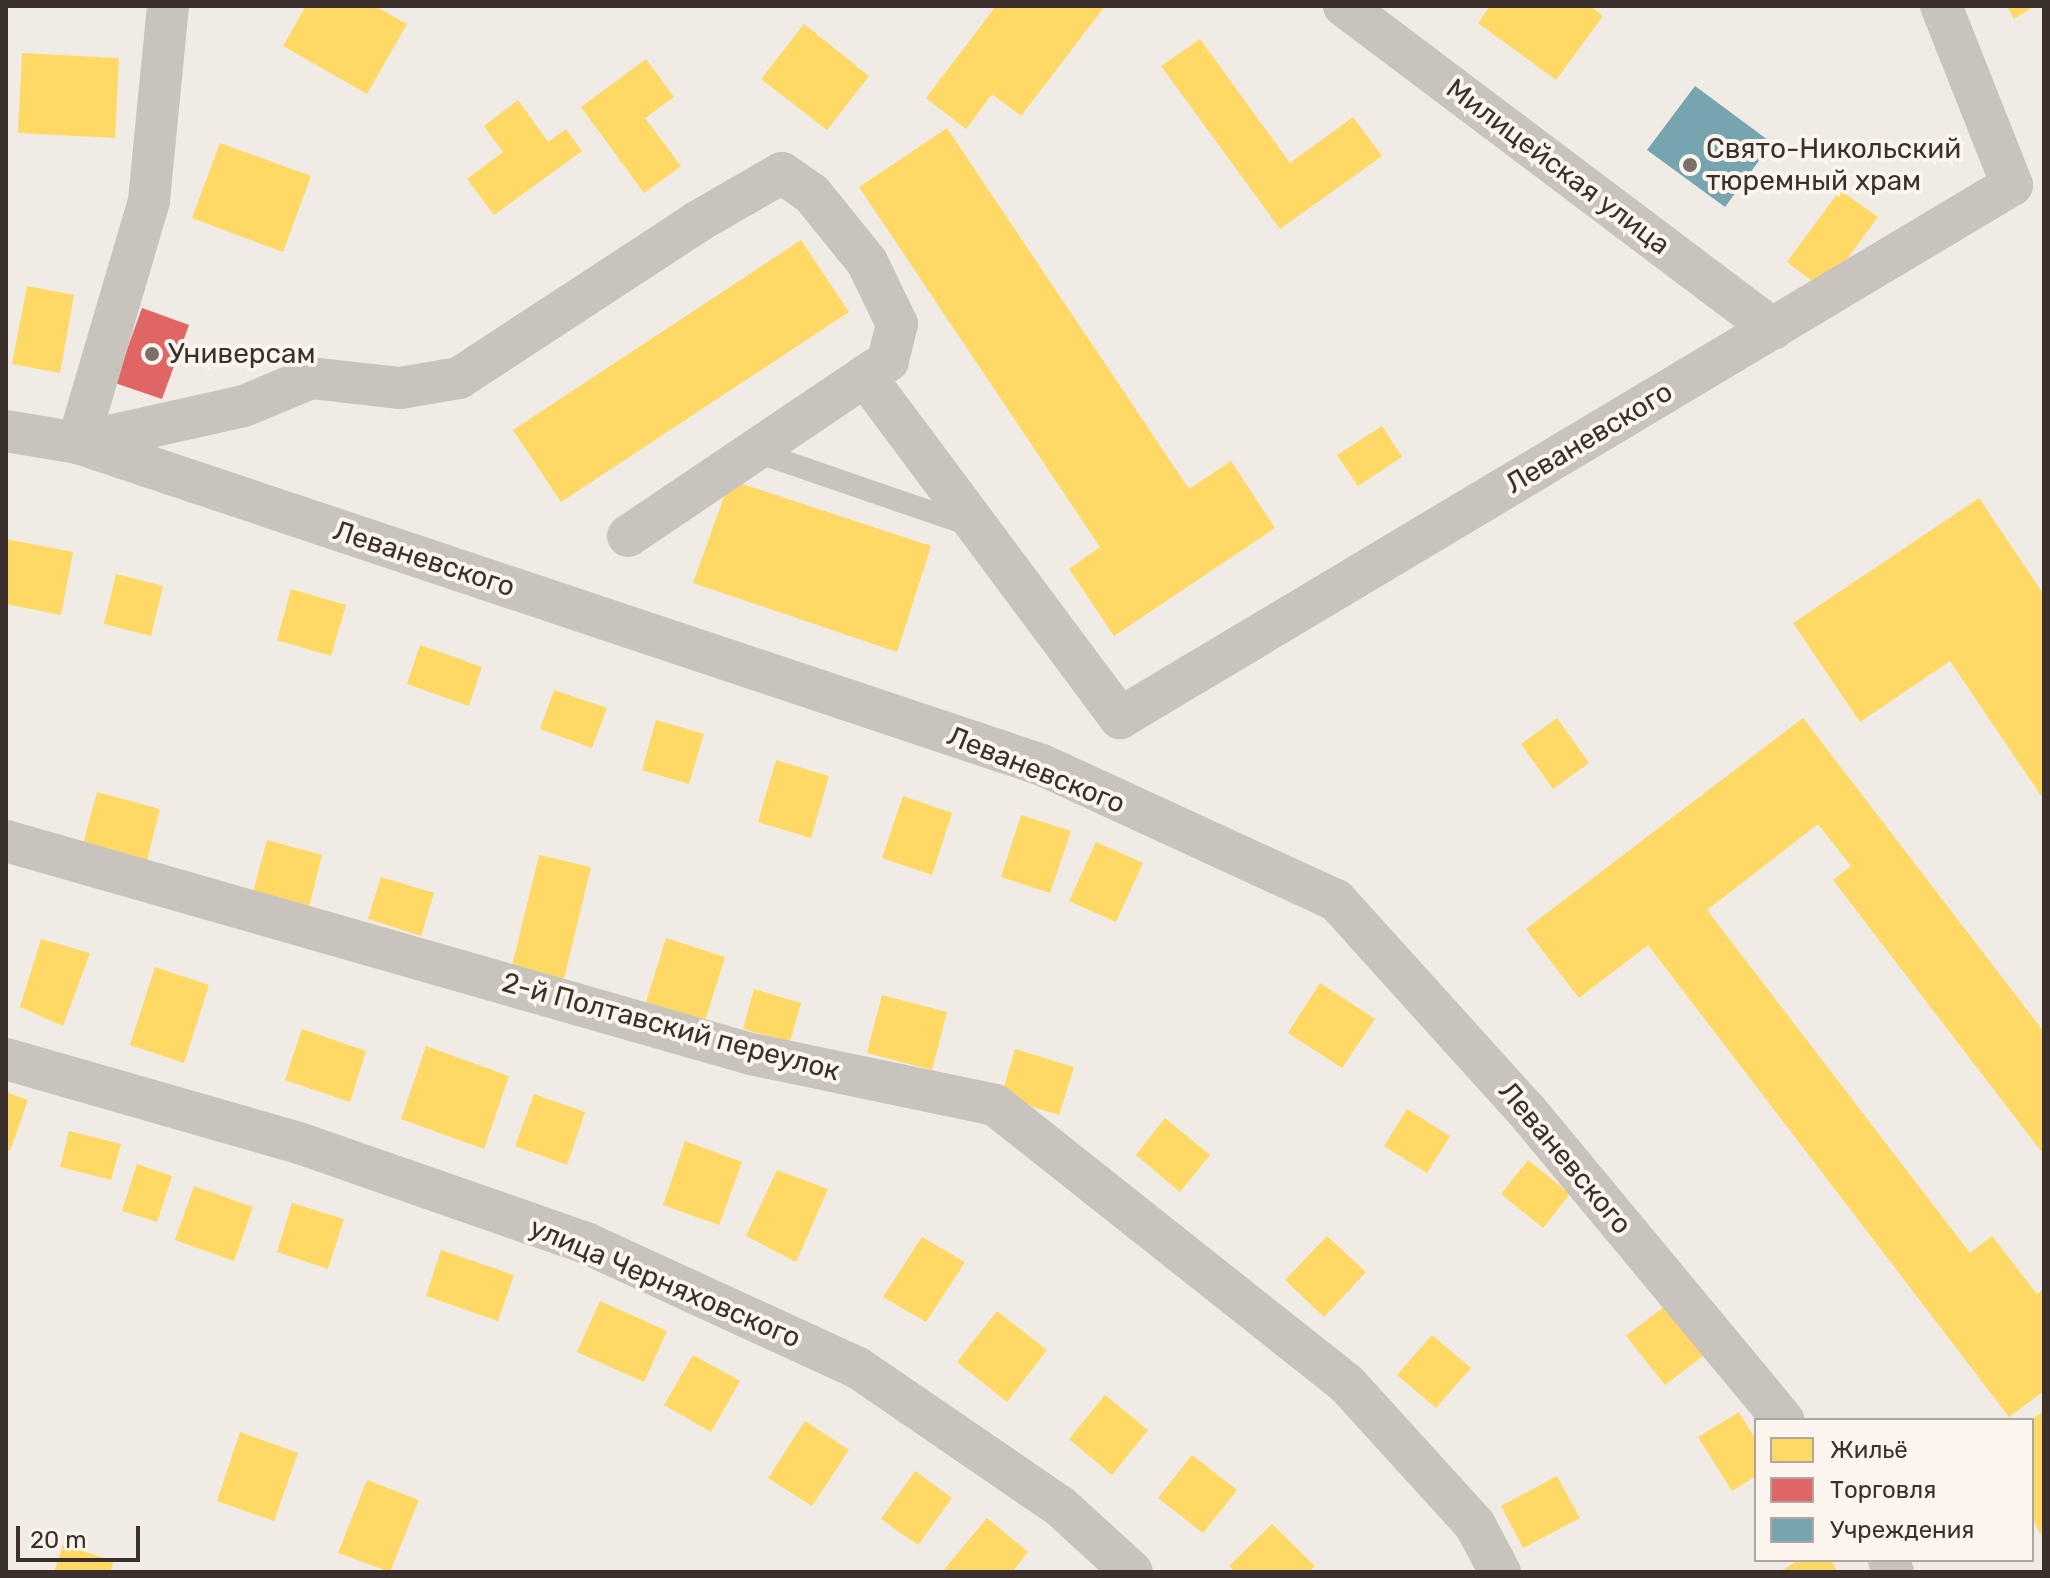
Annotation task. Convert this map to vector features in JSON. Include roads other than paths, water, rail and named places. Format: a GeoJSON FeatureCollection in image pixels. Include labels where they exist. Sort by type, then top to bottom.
{"type":"FeatureCollection","features":[{"type":"Feature","properties":{"kind":"street"},"geometry":{"type":"LineString","coordinates":[[78,443],[149,201],[168,6]]}},
{"type":"Feature","properties":{"kind":"street","name":"Милицейская улица"},"geometry":{"type":"LineString","coordinates":[[1344,6],[1773,329]]}},
{"type":"Feature","properties":{"kind":"street","name":"Леваневского"},"geometry":{"type":"LineString","coordinates":[[865,376],[1120,718],[2012,185],[1941,6]]}},
{"type":"Feature","properties":{"kind":"street","name":"Леваневского"},"geometry":{"type":"LineString","coordinates":[[78,443],[244,406],[311,378],[400,388],[459,378],[697,222],[782,173],[812,194],[867,262],[897,324],[888,361],[628,536]]}},
{"type":"Feature","properties":{"kind":"street","name":"Леваневского"},"geometry":{"type":"LineString","coordinates":[[6,431],[78,443],[1042,765],[1336,900],[1526,1110],[1781,1418]]}},
{"type":"Feature","properties":{"kind":"street","name":"2-й Полтавский переулок"},"geometry":{"type":"LineString","coordinates":[[6,841],[751,1054],[995,1105],[1346,1383],[1475,1525],[1500,1572]]}},
{"type":"Feature","properties":{"kind":"street","name":"улица Черняховского"},"geometry":{"type":"LineString","coordinates":[[6,1059],[299,1143],[586,1243],[858,1368],[1061,1507],[1132,1572]]}},
{"type":"Feature","properties":{"kind":"lane"},"geometry":{"type":"LineString","coordinates":[[754,451],[979,529]]}},
{"type":"Feature","properties":{"kind":"place","name":"Свято-Никольский тюремный храм"},"geometry":{"type":"Point","coordinates":[1690,165]}},
{"type":"Feature","properties":{"kind":"place","name":"Универсам"},"geometry":{"type":"Point","coordinates":[152,354]}}]}
